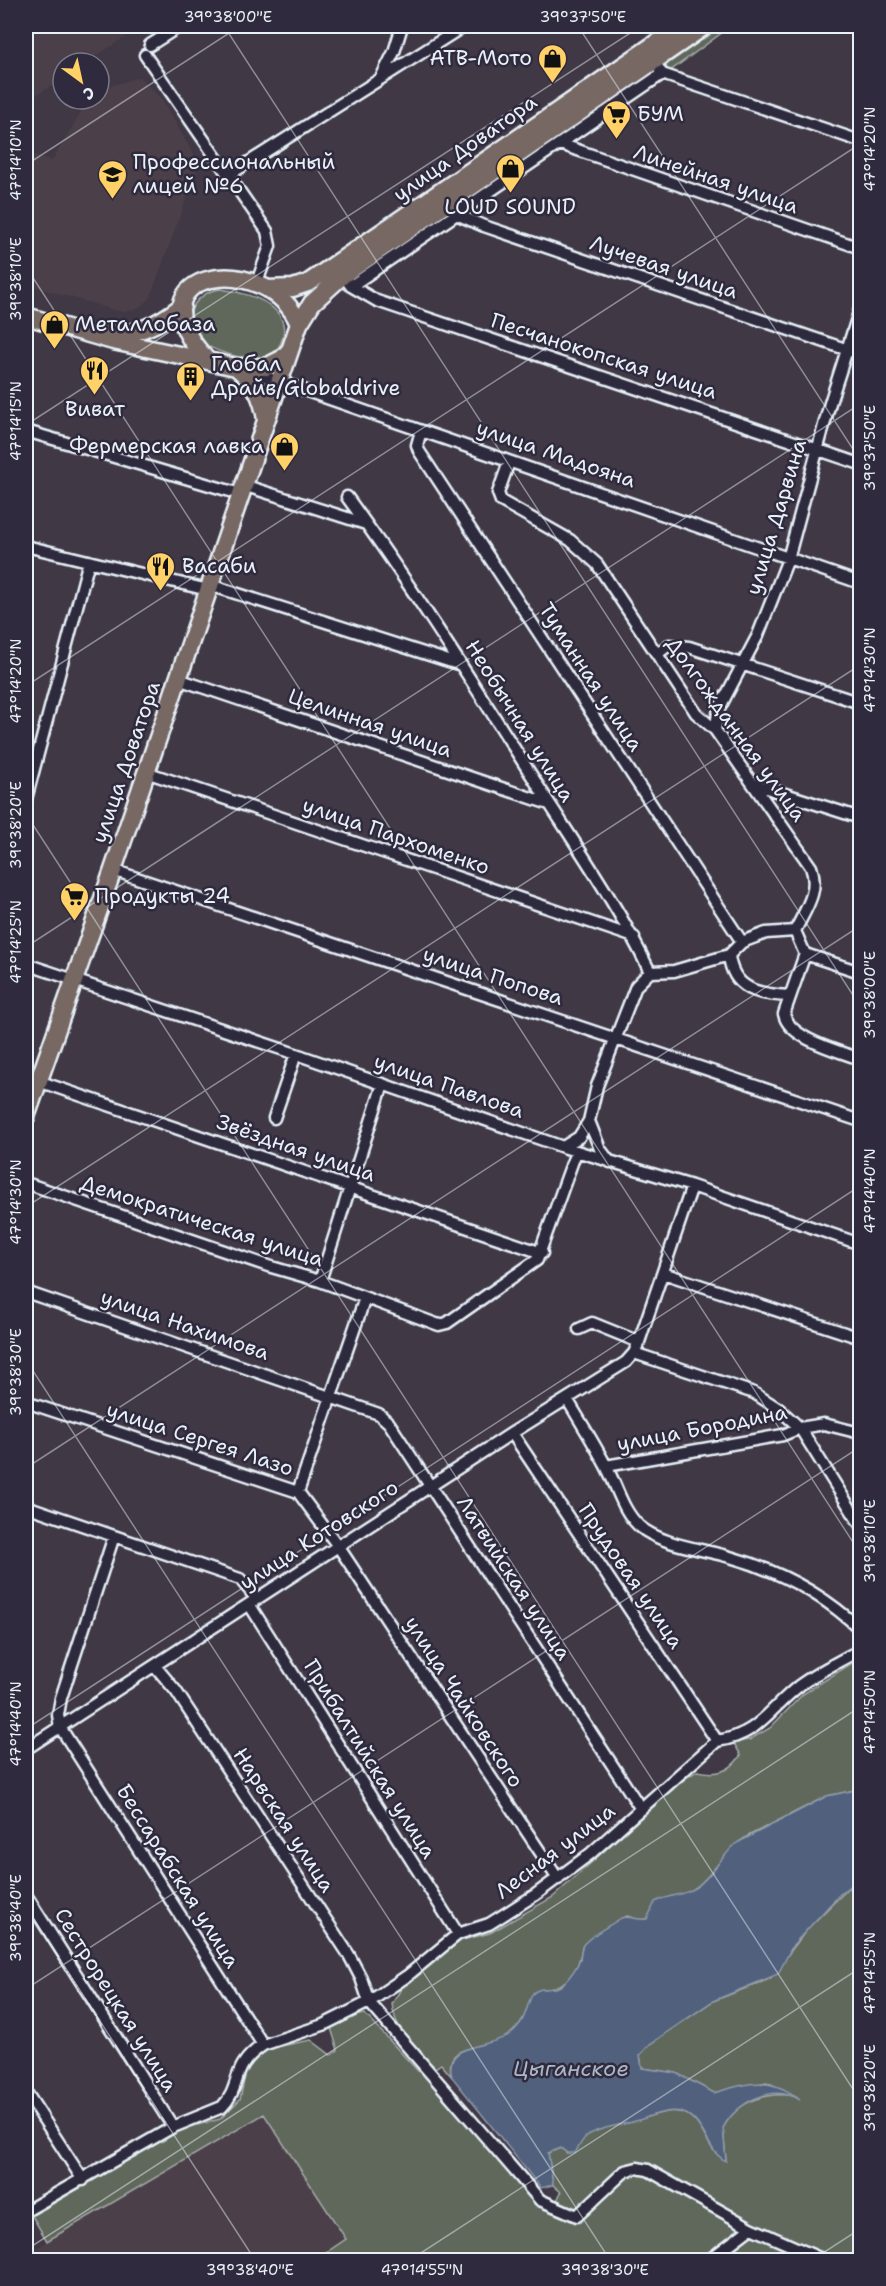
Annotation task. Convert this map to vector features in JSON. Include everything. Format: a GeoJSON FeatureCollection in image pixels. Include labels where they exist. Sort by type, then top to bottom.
{"type":"FeatureCollection","features":[{"type":"Feature","properties":{"kind":"main road","name":"улица Доватора"},"geometry":{"type":"LineString","coordinates":[[262,287],[293,288],[308,283],[681,26]]}},
{"type":"Feature","properties":{"kind":"main road","name":"улица Доватора"},"geometry":{"type":"LineString","coordinates":[[299,324],[312,303],[658,67],[705,26]]}},
{"type":"Feature","properties":{"kind":"main road"},"geometry":{"type":"LineString","coordinates":[[26,308],[114,334],[156,323],[182,306],[193,286],[206,278],[221,276],[262,287],[290,306],[299,324],[291,349],[282,359],[266,366],[236,367],[113,341],[26,316]]}},
{"type":"Feature","properties":{"kind":"main road"},"geometry":{"type":"LineString","coordinates":[[182,306],[185,330],[206,359]]}},
{"type":"Feature","properties":{"kind":"main road","name":"улица Доватора"},"geometry":{"type":"LineString","coordinates":[[26,1117],[291,349]]}},
{"type":"Feature","properties":{"kind":"main road"},"geometry":{"type":"LineString","coordinates":[[236,367],[260,392],[266,421]]}},
{"type":"Feature","properties":{"kind":"street"},"geometry":{"type":"LineString","coordinates":[[180,26],[148,50],[227,176],[267,231],[270,240],[262,287]]}},
{"type":"Feature","properties":{"kind":"street"},"geometry":{"type":"LineString","coordinates":[[379,81],[394,52],[402,26]]}},
{"type":"Feature","properties":{"kind":"street"},"geometry":{"type":"LineString","coordinates":[[227,176],[464,26]]}},
{"type":"Feature","properties":{"kind":"street"},"geometry":{"type":"LineString","coordinates":[[658,67],[861,141]]}},
{"type":"Feature","properties":{"kind":"street","name":"улица Доватора"},"geometry":{"type":"LineString","coordinates":[[347,281],[560,144],[658,67]]}},
{"type":"Feature","properties":{"kind":"street","name":"Линейная улица"},"geometry":{"type":"LineString","coordinates":[[560,144],[861,248]]}},
{"type":"Feature","properties":{"kind":"street","name":"Лучевая улица"},"geometry":{"type":"LineString","coordinates":[[456,213],[484,226],[861,354]]}},
{"type":"Feature","properties":{"kind":"street","name":"Песчанокопская улица"},"geometry":{"type":"LineString","coordinates":[[347,281],[377,301],[861,464]]}},
{"type":"Feature","properties":{"kind":"street","name":"улица Дарвина"},"geometry":{"type":"LineString","coordinates":[[715,730],[719,709],[758,635],[788,559],[846,350],[861,309]]}},
{"type":"Feature","properties":{"kind":"street","name":"улица Мадояна"},"geometry":{"type":"LineString","coordinates":[[236,367],[861,583]]}},
{"type":"Feature","properties":{"kind":"street","name":"Туманная улица"},"geometry":{"type":"LineString","coordinates":[[421,431],[417,445],[419,451],[742,942]]}},
{"type":"Feature","properties":{"kind":"street"},"geometry":{"type":"LineString","coordinates":[[26,432],[366,524]]}},
{"type":"Feature","properties":{"kind":"street","name":"Долгожданная улица"},"geometry":{"type":"LineString","coordinates":[[509,462],[498,493],[501,501],[570,540],[588,554],[696,713],[715,730],[811,867],[814,888],[795,931]]}},
{"type":"Feature","properties":{"kind":"street","name":"Необычная улица"},"geometry":{"type":"LineString","coordinates":[[347,497],[461,665],[634,937],[650,972]]}},
{"type":"Feature","properties":{"kind":"street"},"geometry":{"type":"LineString","coordinates":[[26,546],[209,587],[461,665]]}},
{"type":"Feature","properties":{"kind":"street"},"geometry":{"type":"LineString","coordinates":[[26,799],[89,561]]}},
{"type":"Feature","properties":{"kind":"street"},"geometry":{"type":"LineString","coordinates":[[657,654],[669,645],[676,645],[744,664],[861,703]]}},
{"type":"Feature","properties":{"kind":"street","name":"Целинная улица"},"geometry":{"type":"LineString","coordinates":[[178,679],[549,804]]}},
{"type":"Feature","properties":{"kind":"street","name":"улица Пархоменко"},"geometry":{"type":"LineString","coordinates":[[146,772],[634,937]]}},
{"type":"Feature","properties":{"kind":"street"},"geometry":{"type":"LineString","coordinates":[[754,784],[861,818]]}},
{"type":"Feature","properties":{"kind":"street","name":"улица Попова"},"geometry":{"type":"LineString","coordinates":[[113,870],[861,1121]]}},
{"type":"Feature","properties":{"kind":"street"},"geometry":{"type":"LineString","coordinates":[[564,1147],[579,1137],[589,1121],[597,1086],[615,1037],[636,986],[650,972],[674,971],[729,956],[742,942],[766,933],[795,931],[806,954],[861,972]]}},
{"type":"Feature","properties":{"kind":"street"},"geometry":{"type":"LineString","coordinates":[[806,954],[784,1014],[788,1023],[805,1037],[861,1059]]}},
{"type":"Feature","properties":{"kind":"street"},"geometry":{"type":"LineString","coordinates":[[729,956],[730,969],[739,982],[759,992],[790,996]]}},
{"type":"Feature","properties":{"kind":"street","name":"улица Павлова"},"geometry":{"type":"LineString","coordinates":[[26,964],[296,1054],[576,1152],[692,1186],[861,1244]]}},
{"type":"Feature","properties":{"kind":"street"},"geometry":{"type":"LineString","coordinates":[[274,1118],[296,1054]]}},
{"type":"Feature","properties":{"kind":"street","name":"Звёздная улица"},"geometry":{"type":"LineString","coordinates":[[38,1081],[542,1253]]}},
{"type":"Feature","properties":{"kind":"street"},"geometry":{"type":"LineString","coordinates":[[320,1281],[383,1084]]}},
{"type":"Feature","properties":{"kind":"street"},"geometry":{"type":"LineString","coordinates":[[589,1121],[600,1149],[610,1162]]}},
{"type":"Feature","properties":{"kind":"street"},"geometry":{"type":"LineString","coordinates":[[542,1253],[576,1152]]}},
{"type":"Feature","properties":{"kind":"street","name":"Демократическая улица"},"geometry":{"type":"LineString","coordinates":[[26,1183],[258,1263],[320,1281],[430,1323],[447,1323],[528,1269],[542,1253]]}},
{"type":"Feature","properties":{"kind":"street","name":"улица Котовского"},"geometry":{"type":"LineString","coordinates":[[26,1749],[512,1433],[626,1362],[634,1353],[639,1342],[692,1186]]}},
{"type":"Feature","properties":{"kind":"street"},"geometry":{"type":"LineString","coordinates":[[663,1273],[861,1338]]}},
{"type":"Feature","properties":{"kind":"street","name":"улица Нахимова"},"geometry":{"type":"LineString","coordinates":[[26,1292],[332,1395]]}},
{"type":"Feature","properties":{"kind":"street"},"geometry":{"type":"LineString","coordinates":[[298,1492],[365,1298]]}},
{"type":"Feature","properties":{"kind":"street"},"geometry":{"type":"LineString","coordinates":[[579,1329],[592,1323],[639,1342]]}},
{"type":"Feature","properties":{"kind":"street"},"geometry":{"type":"LineString","coordinates":[[634,1353],[754,1394],[779,1409],[800,1428],[824,1424],[861,1433]]}},
{"type":"Feature","properties":{"kind":"street","name":"Латвийская улица"},"geometry":{"type":"LineString","coordinates":[[332,1395],[379,1414],[389,1423],[641,1809]]}},
{"type":"Feature","properties":{"kind":"street","name":"Прудовая улица"},"geometry":{"type":"LineString","coordinates":[[567,1399],[606,1466],[627,1510],[646,1531],[742,1561],[802,1584],[828,1601],[861,1629]]}},
{"type":"Feature","properties":{"kind":"street","name":"улица Сергея Лазо"},"geometry":{"type":"LineString","coordinates":[[26,1402],[298,1492],[338,1546]]}},
{"type":"Feature","properties":{"kind":"street","name":"улица Бородина"},"geometry":{"type":"LineString","coordinates":[[606,1466],[783,1435],[800,1428],[861,1524]]}},
{"type":"Feature","properties":{"kind":"street","name":"Прудовая улица"},"geometry":{"type":"LineString","coordinates":[[512,1433],[717,1740]]}},
{"type":"Feature","properties":{"kind":"street","name":"Прибалтийская улица"},"geometry":{"type":"LineString","coordinates":[[26,1506],[240,1579],[458,1934]]}},
{"type":"Feature","properties":{"kind":"street"},"geometry":{"type":"LineString","coordinates":[[60,1727],[58,1715],[61,1698],[114,1536]]}},
{"type":"Feature","properties":{"kind":"street","name":"улица Чайковского"},"geometry":{"type":"LineString","coordinates":[[338,1546],[558,1879]]}},
{"type":"Feature","properties":{"kind":"street","name":"Лесная улица"},"geometry":{"type":"LineString","coordinates":[[26,2211],[173,2127],[222,2107],[228,2100],[239,2067],[249,2055],[263,2045],[323,2025],[369,2002],[407,1976],[458,1934],[489,1924],[558,1879],[641,1809],[717,1740],[740,1736],[751,1730],[801,1685],[861,1650]]}},
{"type":"Feature","properties":{"kind":"street","name":"Нарвская улица"},"geometry":{"type":"LineString","coordinates":[[155,1666],[176,1690],[349,1955],[361,1978],[369,2002]]}},
{"type":"Feature","properties":{"kind":"street","name":"Бессарабская улица"},"geometry":{"type":"LineString","coordinates":[[60,1727],[263,2045]]}},
{"type":"Feature","properties":{"kind":"street","name":"Сестрорецкая улица"},"geometry":{"type":"LineString","coordinates":[[26,1895],[173,2127]]}},
{"type":"Feature","properties":{"kind":"street"},"geometry":{"type":"LineString","coordinates":[[369,2002],[540,2200],[577,2216],[625,2171],[637,2168],[648,2170],[751,2228],[824,2260]]}},
{"type":"Feature","properties":{"kind":"street"},"geometry":{"type":"LineString","coordinates":[[26,2092],[83,2180]]}},
{"type":"Feature","properties":{"kind":"street"},"geometry":{"type":"LineString","coordinates":[[709,2260],[751,2228]]}},
{"type":"Feature","properties":{"kind":"shaded area"},"geometry":{"type":"Polygon","coordinates":[[[26,26],[142,26],[103,51],[51,51],[51,86],[26,102],[26,26]]]}},
{"type":"Feature","properties":{"kind":"shaded area","name":"Профессиональный лицей №6"},"geometry":{"type":"Polygon","coordinates":[[[139,77],[162,100],[199,164],[149,300],[136,309],[122,312],[26,284],[26,152],[52,161],[82,111],[111,111],[111,86],[139,77]]]}},
{"type":"Feature","properties":{"kind":"shaded area"},"geometry":{"type":"Polygon","coordinates":[[[265,2114],[347,2240],[315,2260],[29,2260],[26,2256],[26,2254],[265,2114]]]}},
{"type":"Feature","properties":{"kind":"green space"},"geometry":{"type":"Polygon","coordinates":[[[721,26],[731,26],[670,71],[666,68],[668,62],[721,26]]]}},
{"type":"Feature","properties":{"kind":"green space"},"geometry":{"type":"Polygon","coordinates":[[[220,289],[257,298],[270,305],[281,318],[283,335],[281,343],[269,356],[250,359],[225,353],[202,342],[195,335],[191,327],[192,310],[202,296],[220,289]]]}},
{"type":"Feature","properties":{"kind":"green space"},"geometry":{"type":"Polygon","coordinates":[[[860,1658],[860,1789],[827,1796],[748,1836],[734,1846],[699,1885],[684,1893],[666,1898],[647,1919],[640,1920],[627,1916],[582,1946],[580,1958],[572,1975],[560,1985],[533,1994],[529,2008],[517,2028],[499,2041],[465,2050],[452,2058],[450,2066],[452,2077],[441,2064],[435,2068],[414,2047],[397,2022],[392,2004],[404,1984],[462,1940],[490,1933],[553,1897],[682,1781],[697,1771],[711,1773],[732,1766],[741,1755],[733,1742],[749,1740],[770,1728],[803,1694],[860,1658]]]}},
{"type":"Feature","properties":{"kind":"green space"},"geometry":{"type":"Polygon","coordinates":[[[860,1877],[860,2260],[315,2260],[346,2239],[264,2114],[47,2241],[32,2216],[178,2130],[220,2119],[240,2099],[246,2072],[257,2057],[271,2048],[311,2040],[331,2055],[338,2050],[331,2028],[352,2016],[365,2014],[418,2071],[428,2075],[553,2209],[561,2192],[553,2185],[548,2153],[561,2148],[567,2153],[587,2135],[602,2128],[662,2113],[679,2112],[694,2120],[716,2153],[726,2160],[723,2128],[737,2110],[745,2104],[764,2097],[796,2096],[767,2082],[714,2093],[676,2073],[642,2068],[640,2055],[650,2044],[713,2001],[770,1979],[808,1928],[860,1877]]]}},
{"type":"Feature","properties":{"kind":"water","name":"Цыганское"},"geometry":{"type":"Polygon","coordinates":[[[860,1789],[860,1877],[839,1895],[793,1945],[778,1974],[713,2001],[650,2044],[640,2055],[642,2068],[676,2073],[714,2093],[759,2083],[779,2087],[800,2100],[789,2095],[767,2095],[746,2103],[737,2110],[723,2128],[726,2161],[715,2152],[691,2117],[676,2111],[660,2113],[598,2130],[582,2141],[575,2153],[567,2153],[561,2148],[548,2153],[553,2185],[541,2188],[452,2077],[451,2065],[454,2057],[470,2048],[502,2039],[516,2029],[523,2019],[534,1992],[562,1985],[577,1967],[583,1945],[596,1934],[621,1918],[647,1919],[655,1902],[695,1888],[737,1843],[827,1796],[860,1789]]]}},
{"type":"Feature","properties":{"kind":"place","name":"АТВ-Мото"},"geometry":{"type":"Point","coordinates":[553,84]}},
{"type":"Feature","properties":{"kind":"place","name":"БУМ"},"geometry":{"type":"Point","coordinates":[616,140]}},
{"type":"Feature","properties":{"kind":"place","name":"LOUD SOUND"},"geometry":{"type":"Point","coordinates":[510,194]}},
{"type":"Feature","properties":{"kind":"place","name":"Профессиональный лицей №6"},"geometry":{"type":"Point","coordinates":[112,200]}},
{"type":"Feature","properties":{"kind":"place","name":"Металлобаза"},"geometry":{"type":"Point","coordinates":[54,350]}},
{"type":"Feature","properties":{"kind":"place","name":"Виват"},"geometry":{"type":"Point","coordinates":[95,396]}},
{"type":"Feature","properties":{"kind":"place","name":"Глобал Драйв/Globaldrive"},"geometry":{"type":"Point","coordinates":[190,402]}},
{"type":"Feature","properties":{"kind":"place","name":"Фермерская лавка"},"geometry":{"type":"Point","coordinates":[285,472]}},
{"type":"Feature","properties":{"kind":"place","name":"Васаби"},"geometry":{"type":"Point","coordinates":[161,592]}},
{"type":"Feature","properties":{"kind":"place","name":"Продукты 24"},"geometry":{"type":"Point","coordinates":[74,922]}}]}
